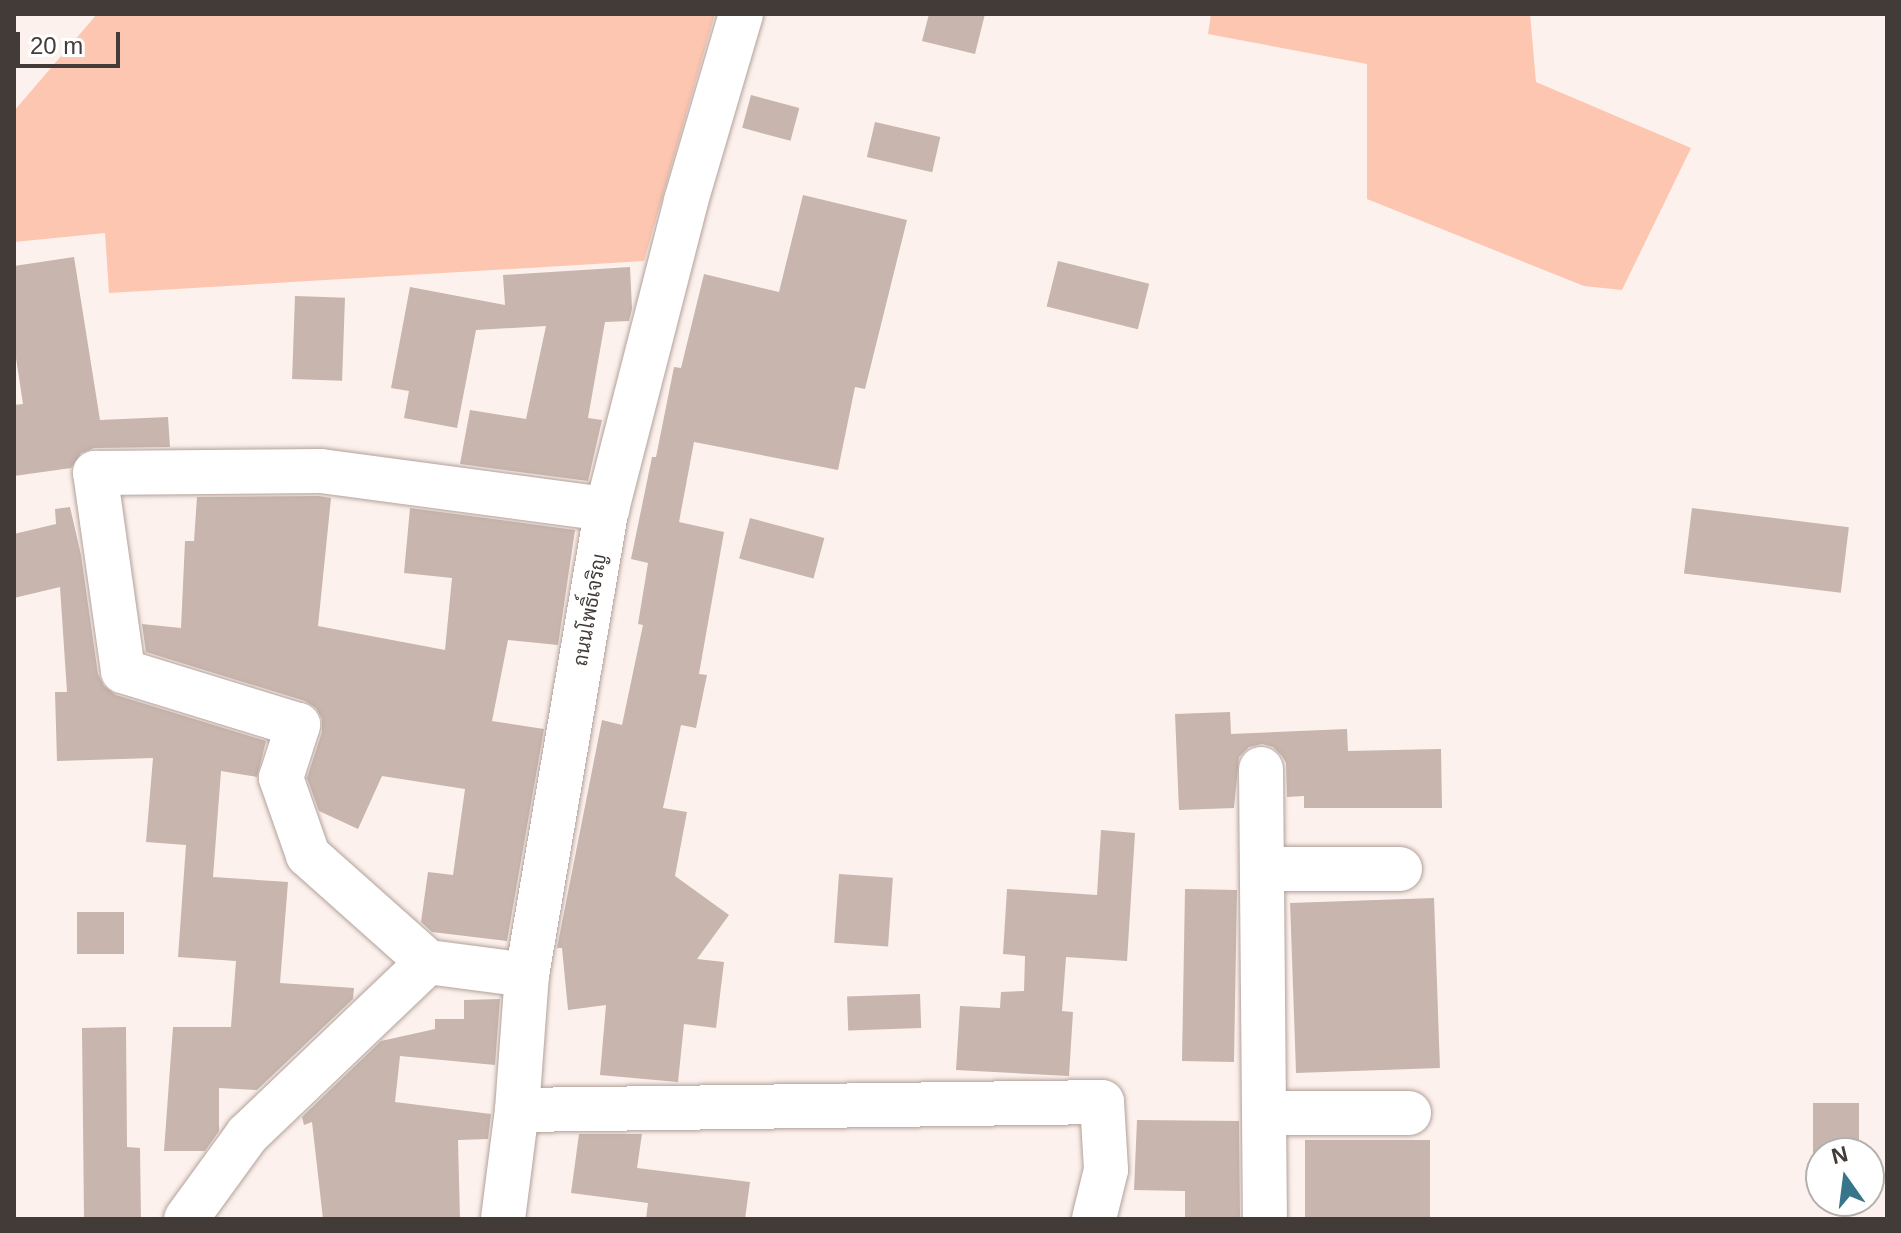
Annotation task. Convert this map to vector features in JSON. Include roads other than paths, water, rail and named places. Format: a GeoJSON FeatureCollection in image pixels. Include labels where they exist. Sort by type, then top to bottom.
{"type":"FeatureCollection","features":[{"type":"Feature","properties":{"kind":"street","name":"ถนนโพธิ์เจริญ"},"geometry":{"type":"LineString","coordinates":[[503,1219],[517,1110],[527,975],[607,509],[686,201],[741,14]]}},
{"type":"Feature","properties":{"kind":"street"},"geometry":{"type":"LineString","coordinates":[[527,975],[428,962],[308,855],[281,778],[298,725],[123,671],[95,473],[321,471],[607,509]]}},
{"type":"Feature","properties":{"kind":"street"},"geometry":{"type":"LineString","coordinates":[[1261,769],[1265,1219]]}},
{"type":"Feature","properties":{"kind":"street"},"geometry":{"type":"LineString","coordinates":[[1262,869],[1400,869]]}},
{"type":"Feature","properties":{"kind":"street"},"geometry":{"type":"LineString","coordinates":[[186,1219],[247,1135],[428,962]]}},
{"type":"Feature","properties":{"kind":"street"},"geometry":{"type":"LineString","coordinates":[[517,1110],[1102,1102],[1106,1170],[1094,1219]]}},
{"type":"Feature","properties":{"kind":"street"},"geometry":{"type":"LineString","coordinates":[[1264,1113],[1409,1113]]}}]}
